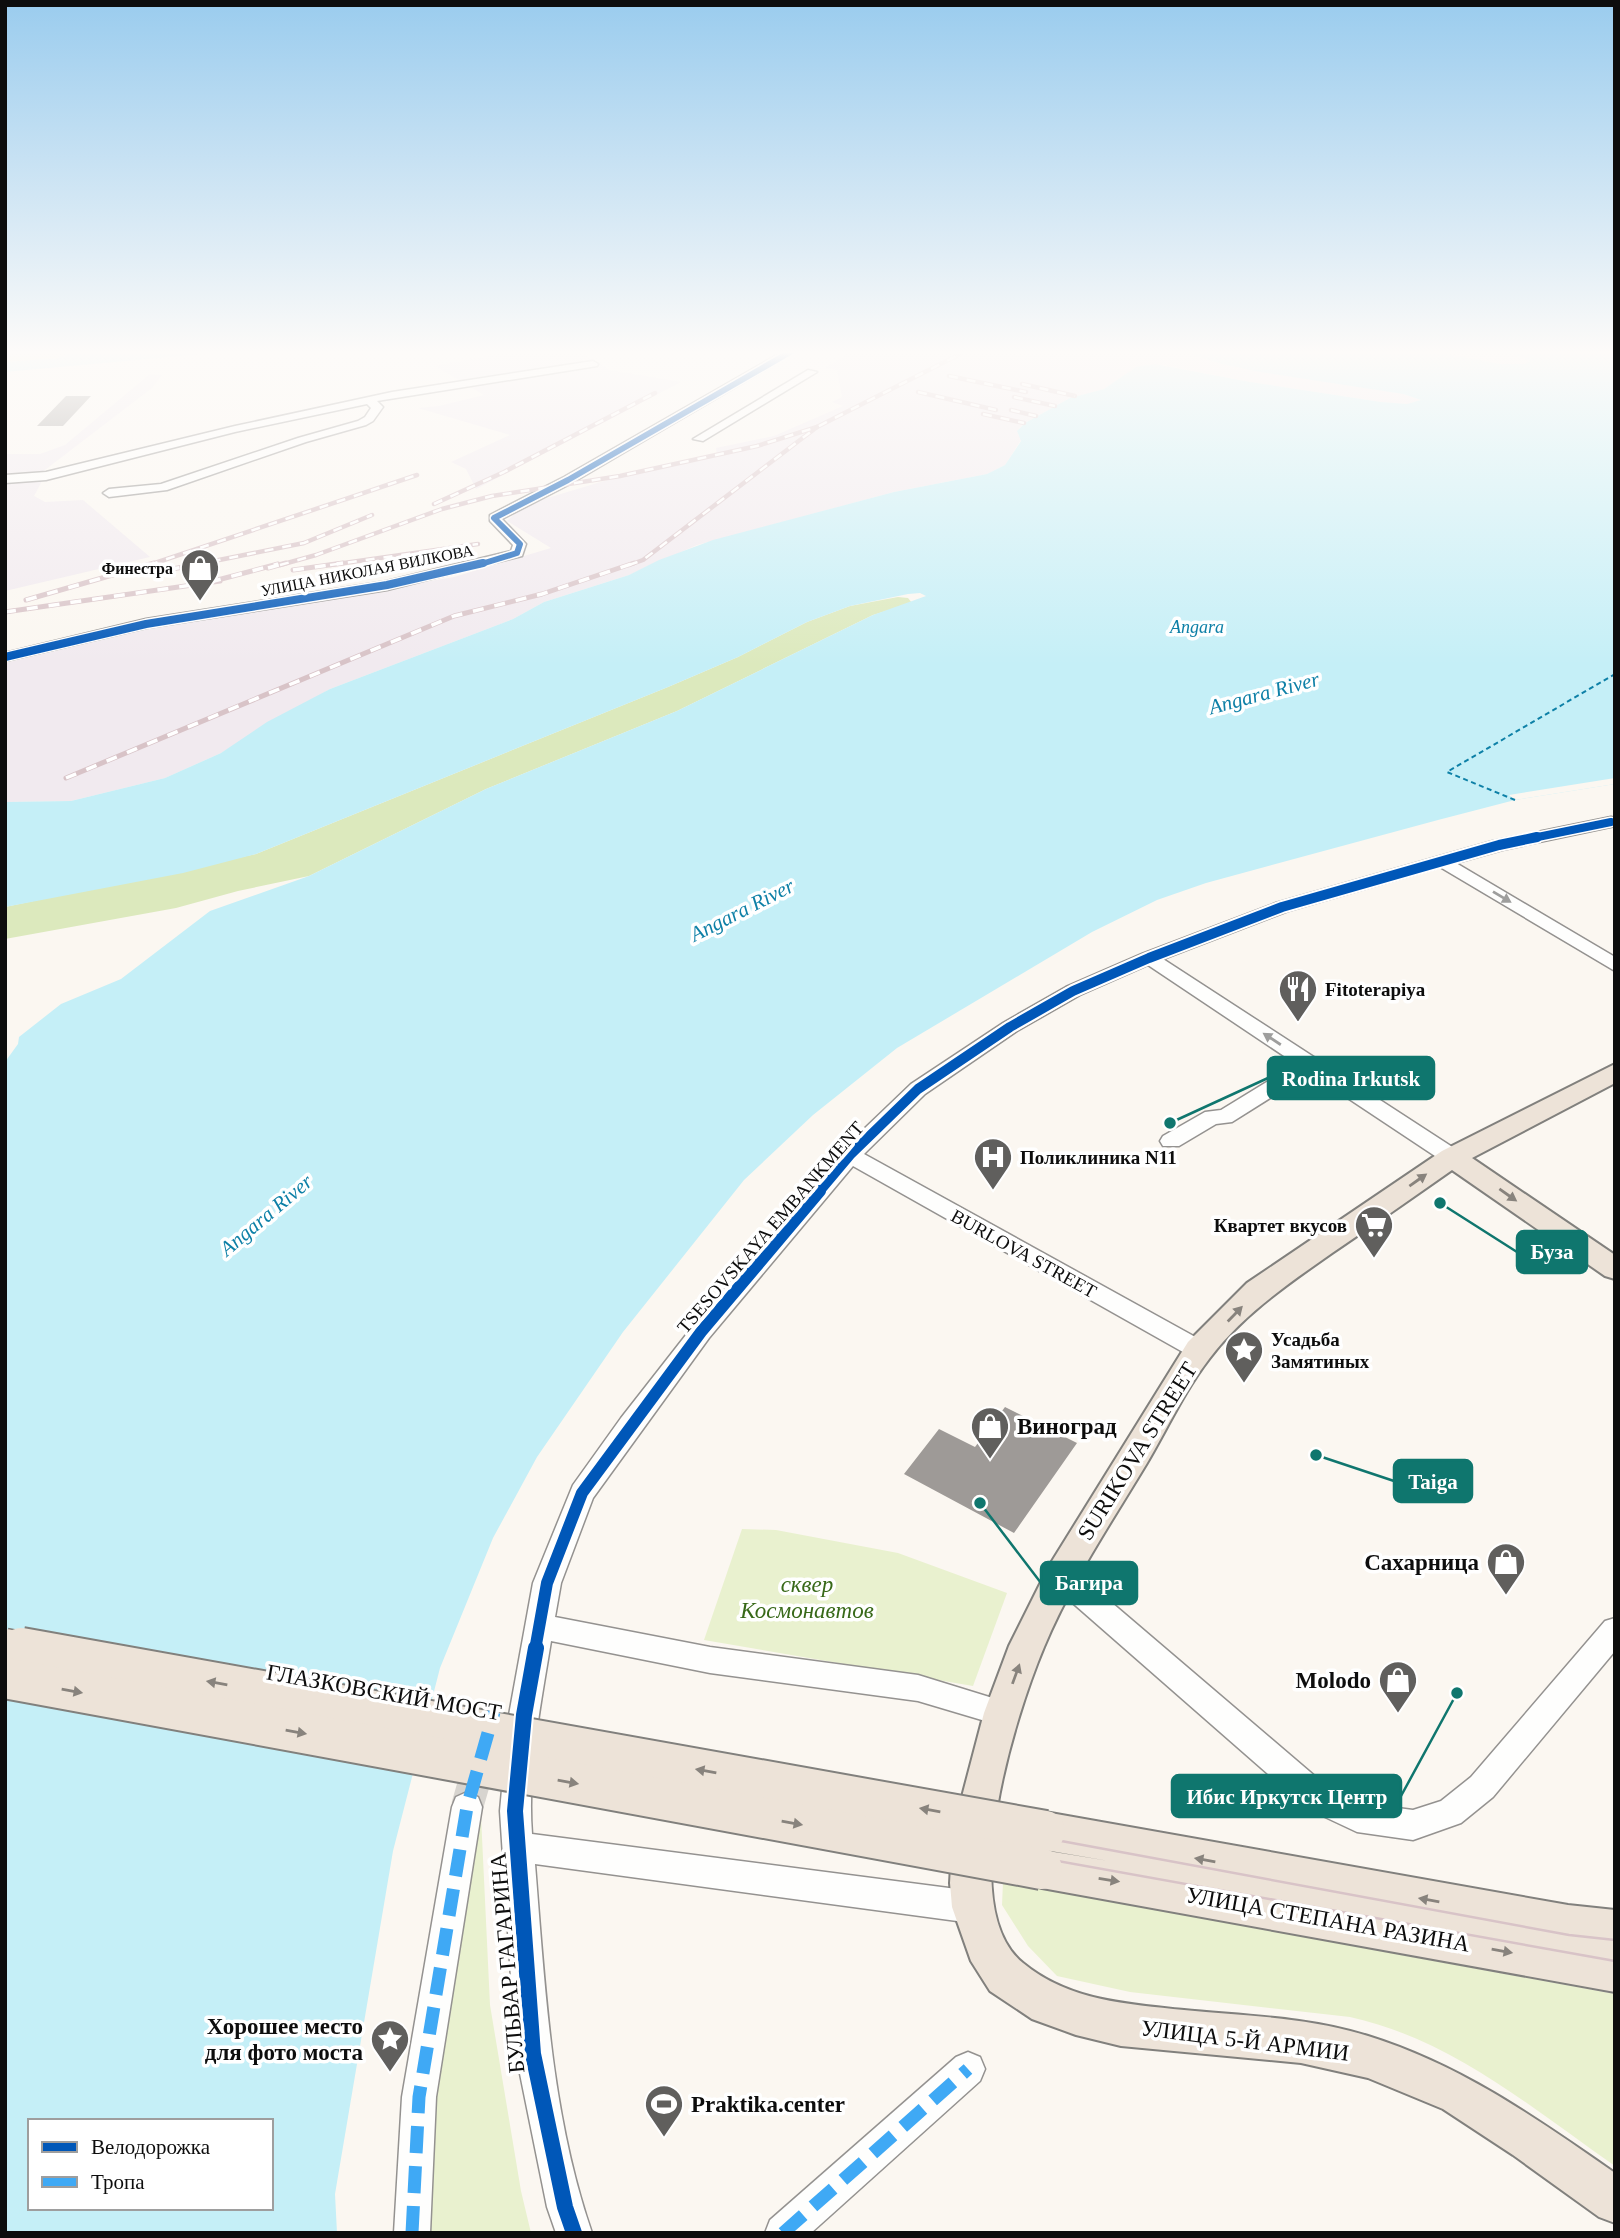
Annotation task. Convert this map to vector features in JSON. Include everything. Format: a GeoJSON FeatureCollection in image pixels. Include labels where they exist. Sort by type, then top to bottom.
{"type":"FeatureCollection","features":[{"type":"Feature","properties":{"kind":"main road","name":"SURIKOVA STREET"},"geometry":{"type":"LineString","coordinates":[[1047,2004],[1005,1976],[985,1947],[972,1908],[972,1849],[982,1793],[1002,1713],[1027,1647],[1060,1576],[1199,1350],[1257,1292],[1452,1157],[1615,1072]]}},
{"type":"Feature","properties":{"kind":"main road"},"geometry":{"type":"LineString","coordinates":[[1452,1157],[1615,1269]]}},
{"type":"Feature","properties":{"kind":"main road","name":"ГЛАЗКОВСКИЙ МОСТ"},"geometry":{"type":"LineString","coordinates":[[5,1645],[1044,1850]]}},
{"type":"Feature","properties":{"kind":"main road"},"geometry":{"type":"LineString","coordinates":[[5,1678],[1044,1850]]}},
{"type":"Feature","properties":{"kind":"main road","name":"УЛИЦА СТЕПАНА РАЗИНА"},"geometry":{"type":"LineString","coordinates":[[1044,1850],[1615,1930]]}},
{"type":"Feature","properties":{"kind":"main road","name":"УЛИЦА СТЕПАНА РАЗИНА"},"geometry":{"type":"LineString","coordinates":[[1044,1850],[1615,1971]]}},
{"type":"Feature","properties":{"kind":"main road","name":"УЛИЦА 5-Й АРМИИ"},"geometry":{"type":"LineString","coordinates":[[1047,2004],[1121,2025],[1301,2042],[1368,2057],[1458,2094],[1529,2139],[1615,2201]]}},
{"type":"Feature","properties":{"kind":"street"},"geometry":{"type":"LineString","coordinates":[[5,479],[46,476],[132,455]]}},
{"type":"Feature","properties":{"kind":"street"},"geometry":{"type":"LineString","coordinates":[[109,493],[163,487],[258,455]]}},
{"type":"Feature","properties":{"kind":"street","name":"УЛИЦА НИКОЛАЯ ВИЛКОВА"},"geometry":{"type":"LineString","coordinates":[[5,657],[96,634],[164,621],[442,575],[517,554],[520,544],[494,518],[611,455]]}},
{"type":"Feature","properties":{"kind":"street","name":"TSESOVSKAYA EMBANKMENT"},"geometry":{"type":"LineString","coordinates":[[515,1811],[524,1715],[547,1583],[582,1493],[701,1332],[850,1155],[918,1089],[1010,1027],[1073,991],[1149,958],[1282,907],[1499,845],[1611,822]]}},
{"type":"Feature","properties":{"kind":"street"},"geometry":{"type":"LineString","coordinates":[[1443,862],[1615,965]]}},
{"type":"Feature","properties":{"kind":"street"},"geometry":{"type":"LineString","coordinates":[[1149,958],[1452,1157]]}},
{"type":"Feature","properties":{"kind":"street"},"geometry":{"type":"LineString","coordinates":[[1171,1141],[1212,1117],[1225,1117],[1311,1064]]}},
{"type":"Feature","properties":{"kind":"street","name":"BURLOVA STREET"},"geometry":{"type":"LineString","coordinates":[[850,1155],[1199,1350]]}},
{"type":"Feature","properties":{"kind":"street"},"geometry":{"type":"LineString","coordinates":[[1060,1576],[1320,1799],[1357,1817],[1413,1825],[1450,1813],[1482,1787],[1615,1630]]}},
{"type":"Feature","properties":{"kind":"street"},"geometry":{"type":"LineString","coordinates":[[539,1626],[710,1660],[918,1688],[1002,1713]]}},
{"type":"Feature","properties":{"kind":"street"},"geometry":{"type":"LineString","coordinates":[[411,2233],[419,2097],[467,1807]]}},
{"type":"Feature","properties":{"kind":"street","name":"БУЛЬВАР ГАГАРИНА"},"geometry":{"type":"LineString","coordinates":[[515,1811],[533,2054],[565,2207],[575,2233]]}},
{"type":"Feature","properties":{"kind":"street"},"geometry":{"type":"LineString","coordinates":[[518,1847],[972,1908]]}},
{"type":"Feature","properties":{"kind":"street"},"geometry":{"type":"LineString","coordinates":[[783,2233],[968,2069]]}},
{"type":"Feature","properties":{"kind":"shaded area"},"geometry":{"type":"Polygon","coordinates":[[[5,455],[64,455],[37,476],[5,477],[5,455]]]}},
{"type":"Feature","properties":{"kind":"shaded area"},"geometry":{"type":"Polygon","coordinates":[[[465,455],[540,455],[476,489],[466,469],[451,462],[465,455]]]}},
{"type":"Feature","properties":{"kind":"shaded area"},"geometry":{"type":"Polygon","coordinates":[[[1011,455],[1005,465],[987,474],[894,492],[697,545],[629,575],[544,602],[513,619],[330,689],[221,753],[165,778],[71,801],[5,802],[5,663],[148,629],[454,577],[551,548],[507,521],[524,505],[604,481],[717,456],[1011,455]]]}},
{"type":"Feature","properties":{"kind":"shaded area"},"geometry":{"type":"Polygon","coordinates":[[[43,479],[34,496],[45,502],[83,500],[150,557],[5,591],[5,482],[43,479]]]}},
{"type":"Feature","properties":{"kind":"green space"},"geometry":{"type":"Polygon","coordinates":[[[898,597],[908,598],[912,603],[873,615],[677,711],[486,789],[309,876],[176,908],[5,939],[5,907],[256,854],[668,687],[738,657],[807,622],[850,606],[898,597]]]}},
{"type":"Feature","properties":{"kind":"green space","name":"сквер Космонавтов"},"geometry":{"type":"Polygon","coordinates":[[[742,1529],[776,1530],[898,1553],[1007,1593],[973,1686],[704,1640],[742,1529]]]}},
{"type":"Feature","properties":{"kind":"green space"},"geometry":{"type":"Polygon","coordinates":[[[481,1816],[490,2005],[521,2191],[531,2233],[422,2233],[432,2107],[481,1816]]]}},
{"type":"Feature","properties":{"kind":"green space"},"geometry":{"type":"Polygon","coordinates":[[[1003,1882],[1615,1994],[1615,2166],[1489,2078],[1422,2041],[1387,2027],[1350,2017],[1130,1992],[1057,1976],[1028,1946],[1002,1905],[1003,1882]]]}},
{"type":"Feature","properties":{"kind":"water"},"geometry":{"type":"Polygon","coordinates":[[[1011,455],[1615,455],[1615,784],[1515,800],[1206,883],[1157,900],[1092,932],[897,1048],[813,1115],[744,1180],[623,1332],[537,1457],[493,1538],[440,1668],[393,1851],[335,2194],[337,2233],[5,2233],[5,1062],[18,1044],[19,1037],[61,1004],[121,979],[210,911],[309,876],[486,789],[677,711],[873,615],[926,596],[920,593],[908,594],[850,606],[807,622],[738,657],[668,687],[256,854],[183,873],[5,907],[5,802],[71,801],[165,778],[221,753],[267,722],[330,689],[513,619],[544,602],[629,575],[659,560],[713,540],[894,492],[987,474],[1005,465],[1011,455]]]}},
{"type":"Feature","properties":{"kind":"pier"},"geometry":{"type":"Polygon","coordinates":[[[1615,778],[1615,784],[1515,800],[1509,795],[1615,778]]]}},
{"type":"Feature","properties":{"kind":"building","name":"Виноград"},"geometry":{"type":"Polygon","coordinates":[[[1005,1407],[1077,1443],[1014,1533],[904,1474],[939,1429],[975,1447],[1005,1407]]]}},
{"type":"Feature","properties":{"kind":"ferry route"},"geometry":{"type":"LineString","coordinates":[[1515,800],[1447,772],[1615,674]]}},
{"type":"Feature","properties":{"kind":"tunnel"},"geometry":{"type":"LineString","coordinates":[[467,1807],[481,1758]]}},
{"type":"Feature","properties":{"kind":"tram line"},"geometry":{"type":"LineString","coordinates":[[5,1654],[1045,1838],[1569,1935],[1615,1940]]}},
{"type":"Feature","properties":{"kind":"tram line"},"geometry":{"type":"LineString","coordinates":[[5,1672],[1615,1961]]}},
{"type":"Feature","properties":{"kind":"railway"},"geometry":{"type":"LineString","coordinates":[[434,504],[536,455]]}},
{"type":"Feature","properties":{"kind":"railway"},"geometry":{"type":"LineString","coordinates":[[280,565],[316,555],[442,509],[492,496],[620,476],[714,455]]}},
{"type":"Feature","properties":{"kind":"railway"},"geometry":{"type":"LineString","coordinates":[[629,565],[643,560],[780,455]]}},
{"type":"Feature","properties":{"kind":"railway"},"geometry":{"type":"LineString","coordinates":[[149,565],[417,475]]}},
{"type":"Feature","properties":{"kind":"railway"},"geometry":{"type":"LineString","coordinates":[[194,565],[304,543],[372,515]]}},
{"type":"Feature","properties":{"kind":"railway"},"geometry":{"type":"LineString","coordinates":[[330,565],[478,544]]}},
{"type":"Feature","properties":{"kind":"railway"},"geometry":{"type":"LineString","coordinates":[[26,600],[154,563]]}},
{"type":"Feature","properties":{"kind":"railway"},"geometry":{"type":"LineString","coordinates":[[147,574],[203,563]]}},
{"type":"Feature","properties":{"kind":"railway"},"geometry":{"type":"LineString","coordinates":[[268,568],[286,563]]}},
{"type":"Feature","properties":{"kind":"railway"},"geometry":{"type":"LineString","coordinates":[[293,570],[343,563]]}},
{"type":"Feature","properties":{"kind":"railway"},"geometry":{"type":"LineString","coordinates":[[66,778],[454,616],[542,594],[634,563]]}},
{"type":"Feature","properties":{"kind":"railway"},"geometry":{"type":"LineString","coordinates":[[210,582],[278,564],[275,565]]}},
{"type":"Feature","properties":{"kind":"railway"},"geometry":{"type":"LineString","coordinates":[[5,612],[220,581]]}},
{"type":"Feature","properties":{"kind":"marked path"},"geometry":{"type":"LineString","coordinates":[[412,2233],[419,2097],[467,1807],[494,1712]]}},
{"type":"Feature","properties":{"kind":"marked path"},"geometry":{"type":"LineString","coordinates":[[783,2233],[968,2069]]}},
{"type":"Feature","properties":{"kind":"cycle path"},"geometry":{"type":"LineString","coordinates":[[5,657],[146,624],[387,585],[474,566],[517,553],[520,544],[494,518],[611,455]]}},
{"type":"Feature","properties":{"kind":"cycle path"},"geometry":{"type":"LineString","coordinates":[[574,2233],[565,2207],[533,2054],[515,1811],[524,1715],[547,1583],[582,1493],[630,1425],[701,1332],[850,1155],[918,1089],[1010,1027],[1073,991],[1149,958],[1282,907],[1499,845],[1611,822]]}},
{"type":"Feature","properties":{"kind":"place","name":"Финестра"},"geometry":{"type":"Point","coordinates":[200,602]}},
{"type":"Feature","properties":{"kind":"place","name":"Fitoterapiya"},"geometry":{"type":"Point","coordinates":[1298,1023]}},
{"type":"Feature","properties":{"kind":"place","name":"Rodina Irkutsk"},"geometry":{"type":"Point","coordinates":[1170,1123]}},
{"type":"Feature","properties":{"kind":"place","name":"Поликлиника N11"},"geometry":{"type":"Point","coordinates":[993,1191]}},
{"type":"Feature","properties":{"kind":"place","name":"Буза"},"geometry":{"type":"Point","coordinates":[1440,1203]}},
{"type":"Feature","properties":{"kind":"place","name":"Квартет вкусов"},"geometry":{"type":"Point","coordinates":[1374,1259]}},
{"type":"Feature","properties":{"kind":"place","name":"Усадьба Замятиных"},"geometry":{"type":"Point","coordinates":[1244,1384]}},
{"type":"Feature","properties":{"kind":"place","name":"Taiga"},"geometry":{"type":"Point","coordinates":[1316,1455]}},
{"type":"Feature","properties":{"kind":"place","name":"Виноград"},"geometry":{"type":"Point","coordinates":[990,1460]}},
{"type":"Feature","properties":{"kind":"place","name":"Багира"},"geometry":{"type":"Point","coordinates":[980,1503]}},
{"type":"Feature","properties":{"kind":"place","name":"Сахарница"},"geometry":{"type":"Point","coordinates":[1506,1596]}},
{"type":"Feature","properties":{"kind":"place","name":"Ибис Иркутск Центр"},"geometry":{"type":"Point","coordinates":[1457,1693]}},
{"type":"Feature","properties":{"kind":"place","name":"Molodo"},"geometry":{"type":"Point","coordinates":[1398,1714]}},
{"type":"Feature","properties":{"kind":"place","name":"Хорошее место для фото моста"},"geometry":{"type":"Point","coordinates":[390,2073]}},
{"type":"Feature","properties":{"kind":"place","name":"Praktika.center"},"geometry":{"type":"Point","coordinates":[664,2138]}},
{"type":"Feature","properties":{"kind":"water label","name":"Angara"},"geometry":{"type":"Point","coordinates":[1197,627]}},
{"type":"Feature","properties":{"kind":"water label","name":"Angara River"},"geometry":{"type":"Point","coordinates":[1264,693]}},
{"type":"Feature","properties":{"kind":"water label","name":"Angara River"},"geometry":{"type":"Point","coordinates":[742,910]}},
{"type":"Feature","properties":{"kind":"water label","name":"Angara River"},"geometry":{"type":"Point","coordinates":[266,1215]}}]}
